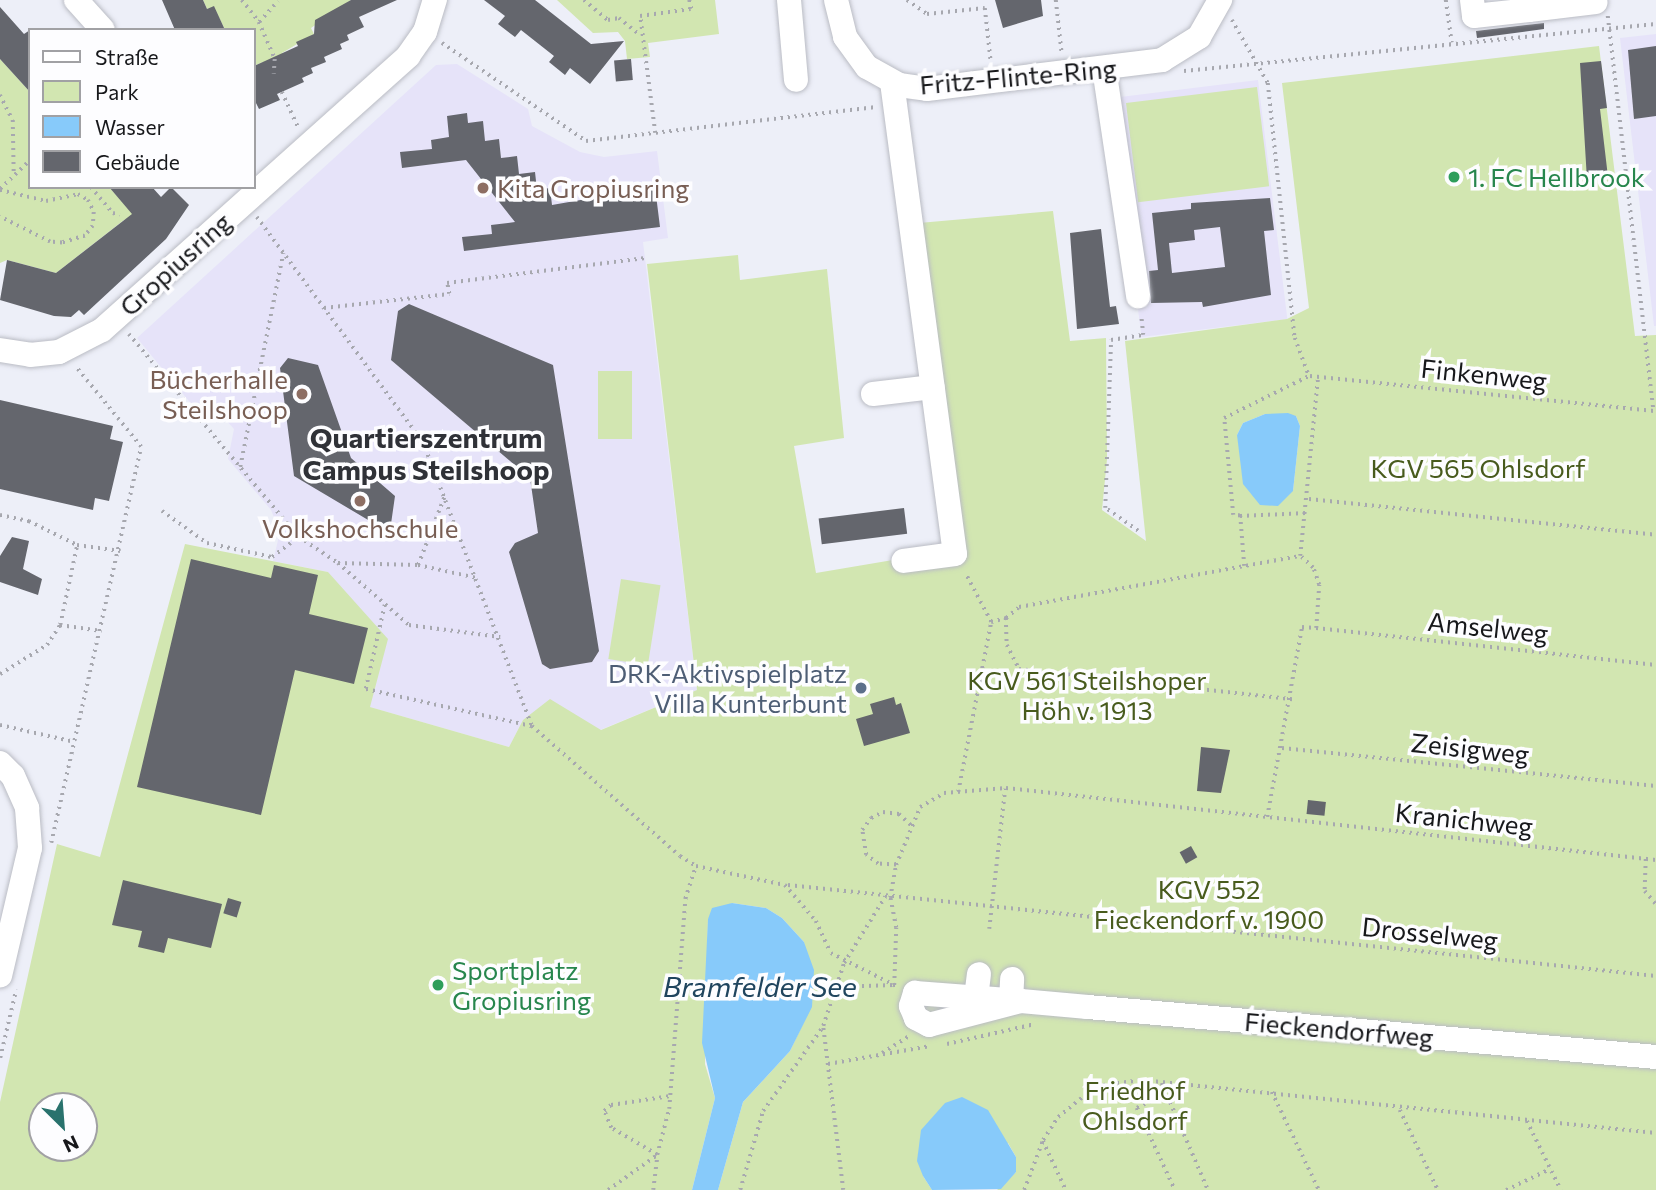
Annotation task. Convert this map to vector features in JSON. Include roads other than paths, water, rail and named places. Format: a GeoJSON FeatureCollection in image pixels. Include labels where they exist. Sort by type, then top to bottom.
{"type":"FeatureCollection","features":[{"type":"Feature","properties":{"kind":"street"},"geometry":{"type":"LineString","coordinates":[[76,0],[101,28]]}},
{"type":"Feature","properties":{"kind":"street","name":"Gropiusring"},"geometry":{"type":"LineString","coordinates":[[256,188],[308,146],[408,56],[425,32],[435,0]]}},
{"type":"Feature","properties":{"kind":"street"},"geometry":{"type":"LineString","coordinates":[[789,0],[796,80]]}},
{"type":"Feature","properties":{"kind":"street","name":"Fritz-Flinte-Ring"},"geometry":{"type":"LineString","coordinates":[[836,0],[841,28],[854,53],[892,82],[927,89],[1154,62],[1178,53],[1205,30],[1224,5]]}},
{"type":"Feature","properties":{"kind":"street"},"geometry":{"type":"LineString","coordinates":[[1472,0],[1474,16],[1528,5],[1587,4]]}},
{"type":"Feature","properties":{"kind":"street"},"geometry":{"type":"LineString","coordinates":[[1104,68],[1138,296]]}},
{"type":"Feature","properties":{"kind":"street"},"geometry":{"type":"LineString","coordinates":[[892,82],[955,554],[903,561]]}},
{"type":"Feature","properties":{"kind":"street","name":"Gropiusring"},"geometry":{"type":"LineString","coordinates":[[0,350],[30,355],[62,351],[86,341],[115,318],[247,195]]}},
{"type":"Feature","properties":{"kind":"street"},"geometry":{"type":"LineString","coordinates":[[873,394],[933,387]]}},
{"type":"Feature","properties":{"kind":"street"},"geometry":{"type":"LineString","coordinates":[[0,763],[13,776],[27,808],[30,848],[9,978]]}},
{"type":"Feature","properties":{"kind":"street","name":"Fieckendorfweg"},"geometry":{"type":"LineString","coordinates":[[1015,994],[929,1025],[913,1015],[904,989],[977,986],[1015,994],[1656,1057]]}},
{"type":"Feature","properties":{"kind":"water"},"geometry":{"type":"Polygon","coordinates":[[[1288,413],[1296,416],[1300,426],[1293,491],[1278,506],[1260,505],[1243,484],[1237,435],[1243,423],[1265,414],[1288,413]]]}},
{"type":"Feature","properties":{"kind":"water","name":"Bramfelder See"},"geometry":{"type":"Polygon","coordinates":[[[732,903],[766,908],[782,918],[804,942],[814,970],[812,1007],[790,1051],[743,1102],[718,1190],[692,1190],[715,1098],[702,1043],[708,919],[712,908],[732,903]]]}},
{"type":"Feature","properties":{"kind":"water"},"geometry":{"type":"Polygon","coordinates":[[[962,1097],[988,1110],[1016,1157],[1016,1172],[1001,1189],[932,1190],[923,1176],[917,1161],[921,1130],[945,1103],[962,1097]]]}},
{"type":"Feature","properties":{"kind":"place","name":"1. FC Hellbrook"},"geometry":{"type":"Point","coordinates":[1454,177]}},
{"type":"Feature","properties":{"kind":"place","name":"Kita Gropiusring"},"geometry":{"type":"Point","coordinates":[483,188]}},
{"type":"Feature","properties":{"kind":"place","name":"Bücherhalle Steilshoop"},"geometry":{"type":"Point","coordinates":[302,394]}},
{"type":"Feature","properties":{"kind":"place","name":"Volkshochschule"},"geometry":{"type":"Point","coordinates":[360,501]}},
{"type":"Feature","properties":{"kind":"place","name":"DRK-Aktivspielplatz Villa Kunterbunt"},"geometry":{"type":"Point","coordinates":[861,688]}},
{"type":"Feature","properties":{"kind":"place","name":"Sportplatz Gropiusring"},"geometry":{"type":"Point","coordinates":[438,985]}},
{"type":"Feature","properties":{"kind":"district","name":"Quartierszentrum Campus Steilshoop"},"geometry":{"type":"Point","coordinates":[426,453]}},
{"type":"Feature","properties":{"kind":"park label","name":"KGV 565 Ohlsdorf"},"geometry":{"type":"Point","coordinates":[1478,468]}},
{"type":"Feature","properties":{"kind":"park label","name":"KGV 561 Steilshoper Höh v. 1913"},"geometry":{"type":"Point","coordinates":[1087,695]}},
{"type":"Feature","properties":{"kind":"park label","name":"KGV 552 Fieckendorf v. 1900"},"geometry":{"type":"Point","coordinates":[1209,904]}},
{"type":"Feature","properties":{"kind":"park label","name":"Friedhof Ohlsdorf"},"geometry":{"type":"Point","coordinates":[1135,1105]}}]}
